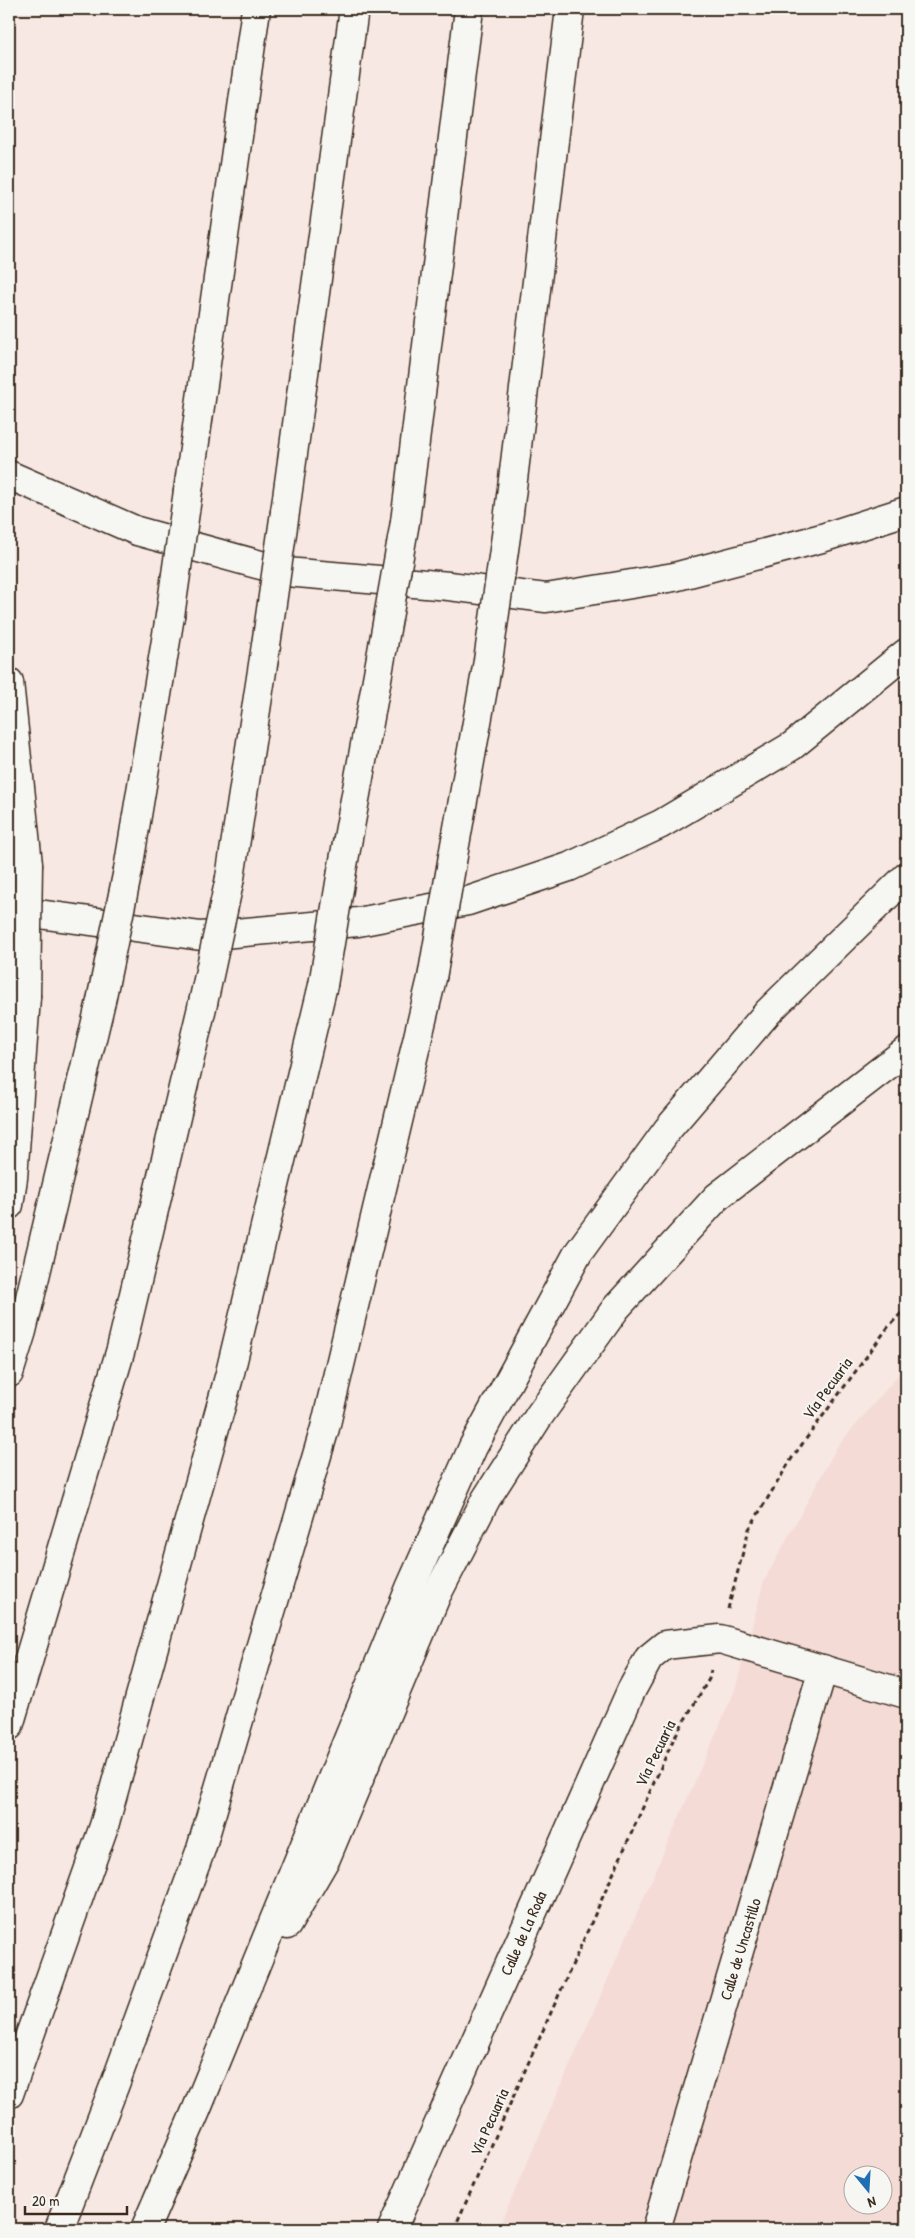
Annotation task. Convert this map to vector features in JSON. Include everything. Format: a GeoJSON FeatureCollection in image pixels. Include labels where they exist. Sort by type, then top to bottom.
{"type":"FeatureCollection","features":[{"type":"Feature","properties":{"kind":"main road"},"geometry":{"type":"LineString","coordinates":[[9,1373],[22,1331],[101,1002],[128,870],[170,616],[256,9]]}},
{"type":"Feature","properties":{"kind":"main road"},"geometry":{"type":"LineString","coordinates":[[9,2094],[104,1826],[228,1378],[323,985],[405,522],[469,9]]}},
{"type":"Feature","properties":{"kind":"main road"},"geometry":{"type":"LineString","coordinates":[[59,2229],[115,2084],[201,1849],[325,1428],[432,978],[488,661],[507,529],[570,9]]}},
{"type":"Feature","properties":{"kind":"main road"},"geometry":{"type":"LineString","coordinates":[[9,1726],[121,1349],[203,1003],[230,878],[266,645],[353,22]]}},
{"type":"Feature","properties":{"kind":"main road"},"geometry":{"type":"LineString","coordinates":[[9,475],[137,531],[286,572],[449,586],[546,598],[674,577],[822,538],[906,512]]}},
{"type":"Feature","properties":{"kind":"main road"},"geometry":{"type":"LineString","coordinates":[[9,910],[201,936],[358,922],[468,901],[569,867],[661,824],[792,746],[906,653]]}},
{"type":"Feature","properties":{"kind":"main road"},"geometry":{"type":"LineString","coordinates":[[9,682],[28,864],[26,997],[13,1178],[9,1205]]}},
{"type":"Feature","properties":{"kind":"main road"},"geometry":{"type":"LineString","coordinates":[[144,2229],[230,2027],[410,1588],[473,1447],[578,1252],[668,1129],[768,1012],[906,877]]}},
{"type":"Feature","properties":{"kind":"main road"},"geometry":{"type":"LineString","coordinates":[[230,2027],[326,1858],[445,1579],[486,1499],[539,1416],[616,1308],[717,1197],[906,1051]]}},
{"type":"Feature","properties":{"kind":"main road"},"geometry":{"type":"LineString","coordinates":[[720,1639],[906,1694]]}},
{"type":"Feature","properties":{"kind":"main road","name":"Calle de La Roda"},"geometry":{"type":"LineString","coordinates":[[392,2229],[631,1690],[649,1658],[666,1645],[720,1639]]}},
{"type":"Feature","properties":{"kind":"main road","name":"Calle de Uncastillo"},"geometry":{"type":"LineString","coordinates":[[656,2229],[823,1669]]}},
{"type":"Feature","properties":{"kind":"path","name":"Vía Pecuaria"},"geometry":{"type":"LineString","coordinates":[[454,2229],[674,1738],[709,1679],[749,1529],[792,1458],[889,1326],[906,1308]]}},
{"type":"Feature","properties":{"kind":"shaded area"},"geometry":{"type":"Polygon","coordinates":[[[906,1366],[906,2229],[498,2229],[735,1690],[764,1581],[837,1447],[906,1366]]]}}]}
